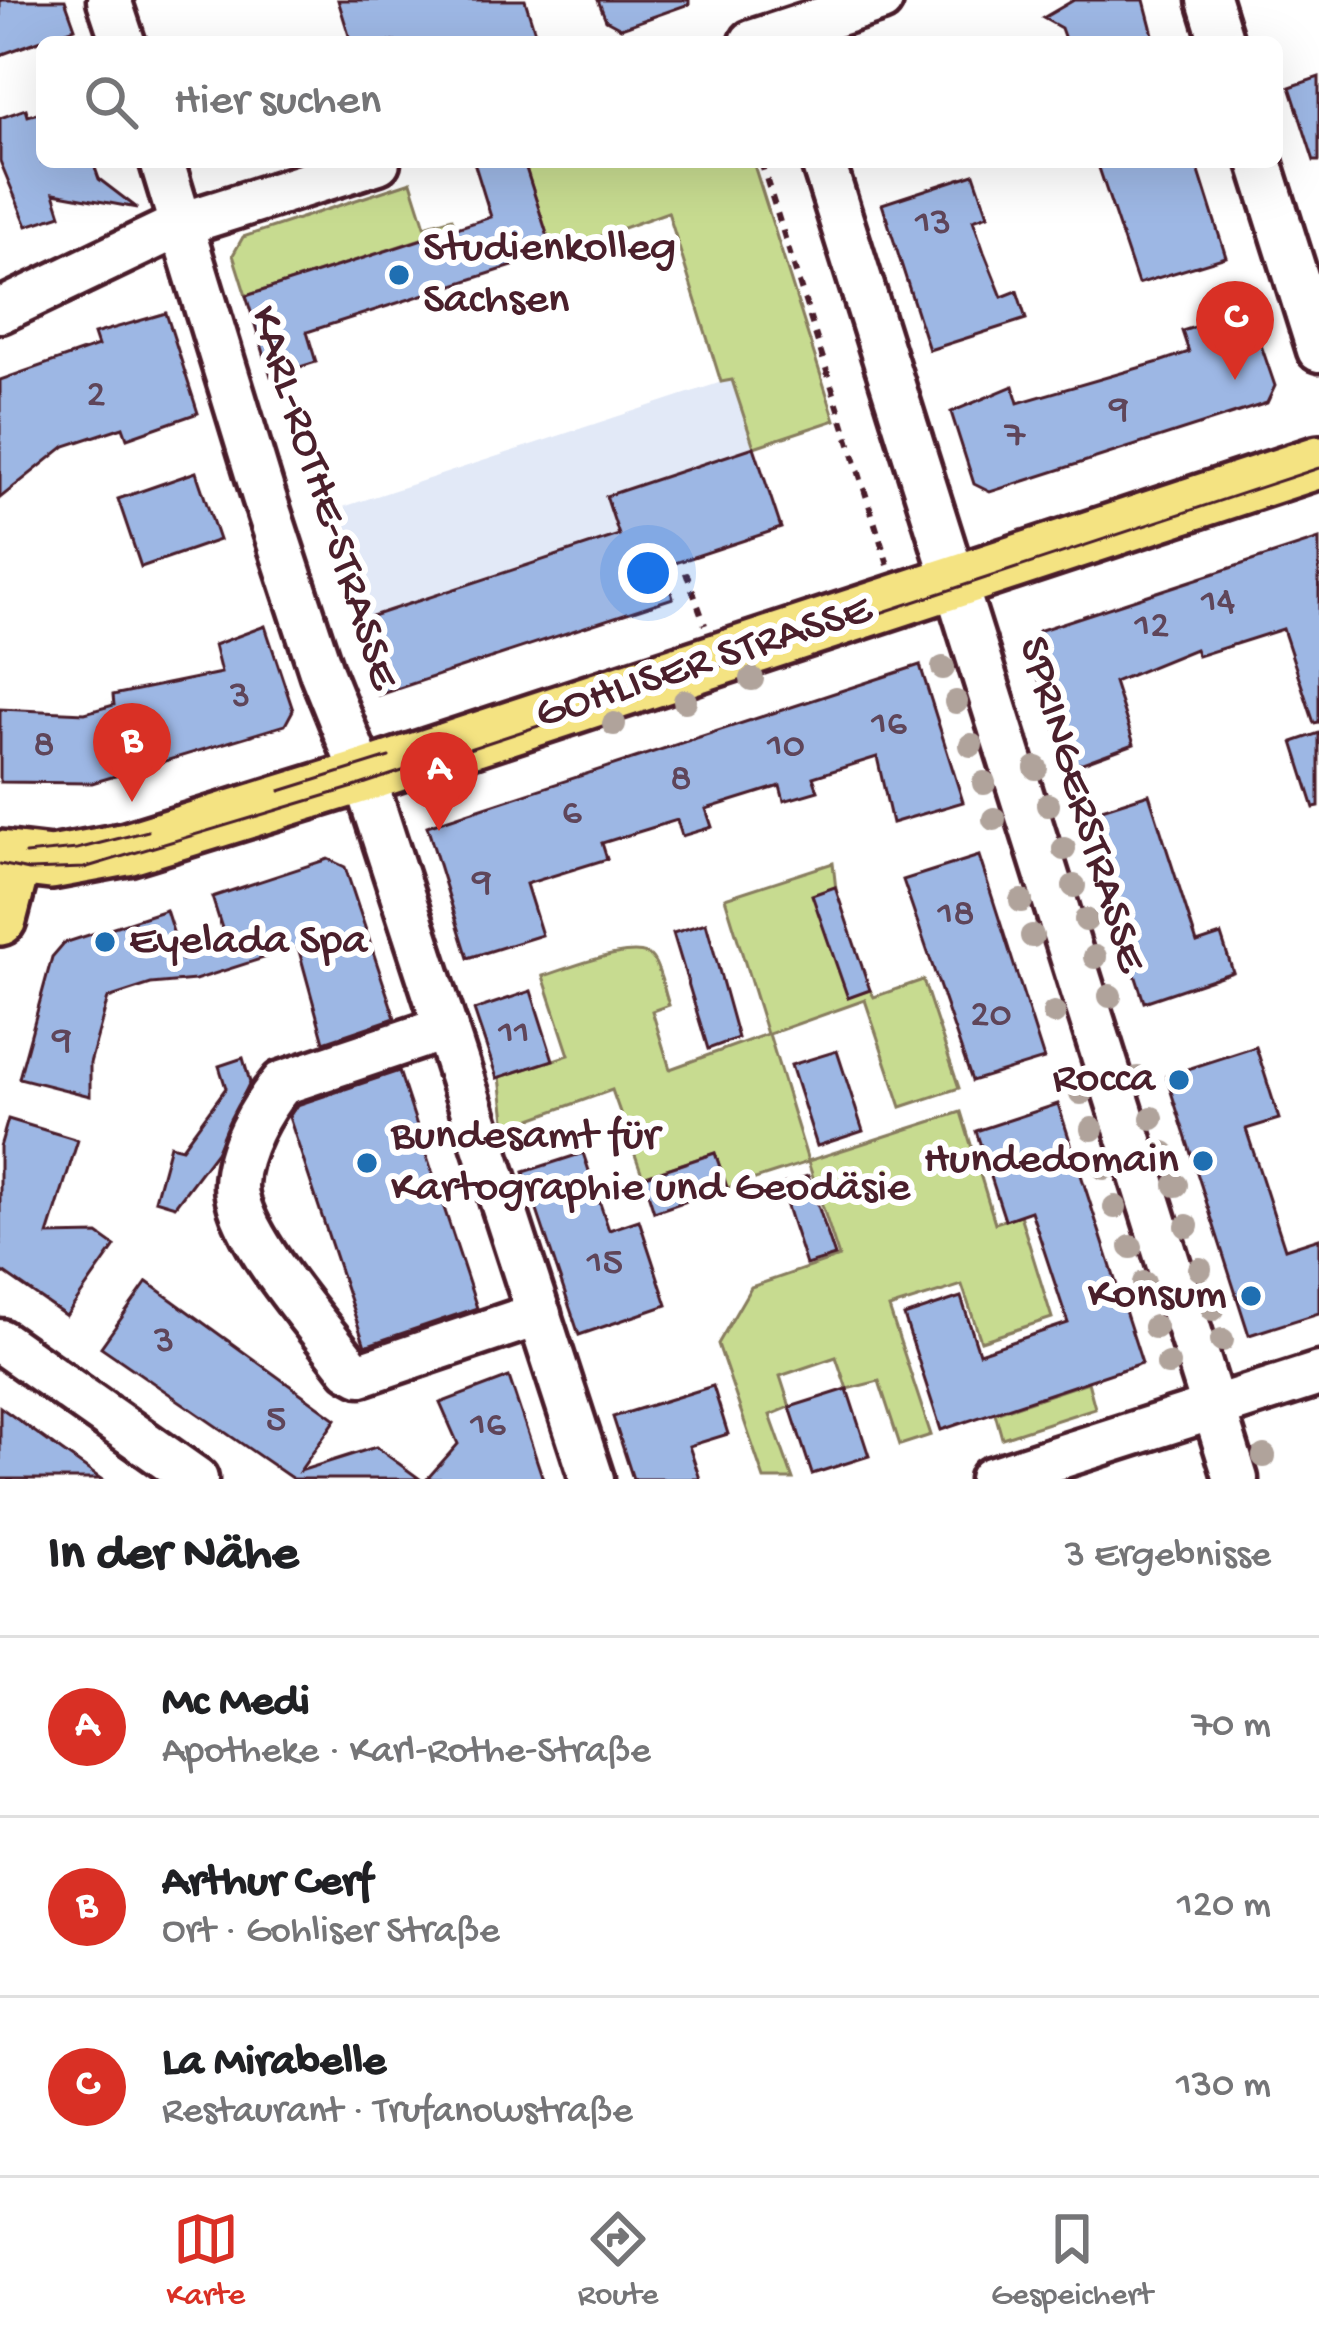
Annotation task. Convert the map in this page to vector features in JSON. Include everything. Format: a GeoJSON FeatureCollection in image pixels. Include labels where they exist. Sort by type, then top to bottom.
{"type":"FeatureCollection","features":[{"type":"Feature","properties":{"kind":"main road","name":"GOHLISER STRASSE"},"geometry":{"type":"LineString","coordinates":[[8,859],[82,860],[364,776],[1319,462]]}},
{"type":"Feature","properties":{"kind":"main road"},"geometry":{"type":"LineString","coordinates":[[0,919],[8,859]]}},
{"type":"Feature","properties":{"kind":"street"},"geometry":{"type":"LineString","coordinates":[[110,0],[121,36]]}},
{"type":"Feature","properties":{"kind":"street"},"geometry":{"type":"LineString","coordinates":[[764,30],[881,0]]}},
{"type":"Feature","properties":{"kind":"street"},"geometry":{"type":"LineString","coordinates":[[1209,0],[1220,36]]}},
{"type":"Feature","properties":{"kind":"street","name":"KARL-ROTHE-STRASSE"},"geometry":{"type":"LineString","coordinates":[[164,168],[271,519],[364,776],[592,1479]]}},
{"type":"Feature","properties":{"kind":"street"},"geometry":{"type":"LineString","coordinates":[[0,310],[182,224],[359,168]]}},
{"type":"Feature","properties":{"kind":"street","name":"SPRINGERSTRASSE"},"geometry":{"type":"LineString","coordinates":[[825,168],[1236,1479]]}},
{"type":"Feature","properties":{"kind":"street"},"geometry":{"type":"LineString","coordinates":[[1262,168],[1319,350]]}},
{"type":"Feature","properties":{"kind":"street"},"geometry":{"type":"LineString","coordinates":[[446,1028],[282,1083],[244,1149],[236,1186],[242,1211],[299,1299],[350,1368],[361,1374],[539,1314]]}},
{"type":"Feature","properties":{"kind":"street"},"geometry":{"type":"LineString","coordinates":[[0,1342],[196,1479]]}},
{"type":"Feature","properties":{"kind":"street"},"geometry":{"type":"LineString","coordinates":[[991,1479],[1319,1374]]}},
{"type":"Feature","properties":{"kind":"path"},"geometry":{"type":"LineString","coordinates":[[763,168],[902,599]]}},
{"type":"Feature","properties":{"kind":"path"},"geometry":{"type":"LineString","coordinates":[[668,582],[688,575],[717,659]]}},
{"type":"Feature","properties":{"kind":"shaded area"},"geometry":{"type":"Polygon","coordinates":[[[731,379],[781,528],[663,567],[673,598],[378,695],[337,571],[352,565],[334,510],[731,379]]]}},
{"type":"Feature","properties":{"kind":"green space"},"geometry":{"type":"Polygon","coordinates":[[[526,168],[755,168],[835,420],[754,447],[732,380],[721,382],[668,212],[553,253],[526,168]]]}},
{"type":"Feature","properties":{"kind":"green space"},"geometry":{"type":"Polygon","coordinates":[[[411,182],[425,226],[452,218],[455,228],[246,296],[233,255],[243,237],[411,182]]]}},
{"type":"Feature","properties":{"kind":"green space"},"geometry":{"type":"Polygon","coordinates":[[[833,863],[848,997],[870,990],[874,997],[923,980],[959,1088],[901,1107],[865,1000],[769,1034],[808,1161],[961,1112],[995,1223],[1020,1215],[1052,1318],[981,1341],[962,1285],[889,1308],[931,1435],[900,1445],[879,1381],[847,1389],[836,1357],[780,1376],[790,1407],[770,1415],[793,1479],[764,1479],[718,1344],[751,1287],[839,1257],[808,1162],[727,1188],[715,1153],[643,1177],[612,1090],[506,1128],[500,1077],[569,1055],[543,976],[618,954],[645,953],[656,964],[669,1005],[652,1011],[670,1069],[767,1034],[725,898],[833,863]]]}},
{"type":"Feature","properties":{"kind":"green space"},"geometry":{"type":"Polygon","coordinates":[[[1088,1382],[1095,1408],[1002,1438],[995,1413],[1088,1382]]]}},
{"type":"Feature","properties":{"kind":"building"},"geometry":{"type":"Polygon","coordinates":[[[0,0],[65,0],[75,28],[36,36],[36,42],[0,55],[0,0]]]}},
{"type":"Feature","properties":{"kind":"building"},"geometry":{"type":"Polygon","coordinates":[[[338,0],[525,0],[536,36],[349,36],[338,0]]]}},
{"type":"Feature","properties":{"kind":"building"},"geometry":{"type":"Polygon","coordinates":[[[598,0],[689,0],[689,4],[621,28],[606,20],[598,0]]]}},
{"type":"Feature","properties":{"kind":"building"},"geometry":{"type":"Polygon","coordinates":[[[1074,0],[1144,0],[1153,36],[1064,36],[1061,28],[1043,18],[1074,0]]]}},
{"type":"Feature","properties":{"kind":"building"},"geometry":{"type":"Polygon","coordinates":[[[1319,77],[1319,161],[1314,161],[1290,87],[1319,77]]]}},
{"type":"Feature","properties":{"kind":"building"},"geometry":{"type":"Polygon","coordinates":[[[26,109],[28,116],[36,114],[36,168],[95,168],[99,179],[137,208],[54,193],[61,215],[27,226],[0,161],[0,118],[26,109]]]}},
{"type":"Feature","properties":{"kind":"building","name":"Studienkolleg Sachsen"},"geometry":{"type":"Polygon","coordinates":[[[476,168],[526,168],[553,253],[307,332],[316,362],[271,376],[246,296],[491,217],[476,168]]]}},
{"type":"Feature","properties":{"kind":"building"},"geometry":{"type":"Polygon","coordinates":[[[1099,168],[1198,168],[1226,257],[1138,284],[1099,168]]]}},
{"type":"Feature","properties":{"kind":"building"},"geometry":{"type":"Polygon","coordinates":[[[974,174],[988,215],[973,220],[984,252],[1002,297],[1017,291],[1026,319],[929,350],[882,204],[974,174]]]}},
{"type":"Feature","properties":{"kind":"building"},"geometry":{"type":"Polygon","coordinates":[[[1249,310],[1275,386],[1267,403],[990,492],[974,484],[951,412],[1013,386],[1018,403],[1189,352],[1182,331],[1249,310]]]}},
{"type":"Feature","properties":{"kind":"building"},"geometry":{"type":"Polygon","coordinates":[[[166,313],[198,413],[127,438],[123,427],[65,446],[0,498],[0,380],[98,346],[94,334],[166,313]]]}},
{"type":"Feature","properties":{"kind":"building"},"geometry":{"type":"Polygon","coordinates":[[[754,447],[781,528],[663,567],[673,598],[378,695],[354,622],[619,535],[606,496],[754,447]]]}},
{"type":"Feature","properties":{"kind":"building"},"geometry":{"type":"Polygon","coordinates":[[[196,472],[219,540],[141,567],[118,499],[196,472]]]}},
{"type":"Feature","properties":{"kind":"building"},"geometry":{"type":"Polygon","coordinates":[[[1319,539],[1319,722],[1314,723],[1283,629],[1198,656],[1195,649],[1114,682],[1134,744],[1069,768],[1028,648],[1038,631],[1319,539]]]}},
{"type":"Feature","properties":{"kind":"building"},"geometry":{"type":"Polygon","coordinates":[[[265,626],[293,710],[285,725],[92,783],[0,782],[0,709],[85,713],[114,705],[113,695],[221,673],[214,645],[265,626]]]}},
{"type":"Feature","properties":{"kind":"building"},"geometry":{"type":"Polygon","coordinates":[[[920,665],[963,802],[892,823],[877,757],[813,777],[818,791],[784,801],[780,786],[706,809],[712,827],[682,836],[677,820],[602,843],[607,859],[526,884],[542,935],[468,958],[427,826],[920,665]]]}},
{"type":"Feature","properties":{"kind":"building"},"geometry":{"type":"Polygon","coordinates":[[[1319,733],[1319,807],[1314,808],[1293,742],[1319,733]]]}},
{"type":"Feature","properties":{"kind":"building"},"geometry":{"type":"Polygon","coordinates":[[[1149,794],[1197,943],[1221,935],[1233,972],[1144,1002],[1083,815],[1149,794]]]}},
{"type":"Feature","properties":{"kind":"building"},"geometry":{"type":"Polygon","coordinates":[[[979,856],[1044,1059],[972,1081],[903,880],[979,856]]]}},
{"type":"Feature","properties":{"kind":"building"},"geometry":{"type":"Polygon","coordinates":[[[328,859],[345,867],[395,1018],[324,1042],[298,947],[195,980],[151,984],[108,998],[90,1063],[90,1096],[19,1078],[52,957],[64,943],[166,910],[182,960],[227,944],[212,897],[328,859]]]}},
{"type":"Feature","properties":{"kind":"building"},"geometry":{"type":"Polygon","coordinates":[[[835,887],[870,990],[848,998],[812,895],[835,887]]]}},
{"type":"Feature","properties":{"kind":"building"},"geometry":{"type":"Polygon","coordinates":[[[706,923],[738,1038],[708,1049],[673,933],[706,923]]]}},
{"type":"Feature","properties":{"kind":"building"},"geometry":{"type":"Polygon","coordinates":[[[531,991],[553,1060],[497,1078],[474,1010],[531,991]]]}},
{"type":"Feature","properties":{"kind":"building"},"geometry":{"type":"Polygon","coordinates":[[[1256,1047],[1279,1119],[1246,1129],[1285,1249],[1319,1238],[1319,1313],[1249,1335],[1166,1076],[1256,1047]]]}},
{"type":"Feature","properties":{"kind":"building"},"geometry":{"type":"Polygon","coordinates":[[[837,1051],[863,1131],[817,1146],[791,1065],[837,1051]]]}},
{"type":"Feature","properties":{"kind":"building"},"geometry":{"type":"Polygon","coordinates":[[[243,1058],[250,1082],[216,1152],[175,1206],[155,1200],[170,1145],[182,1148],[226,1088],[219,1066],[243,1058]]]}},
{"type":"Feature","properties":{"kind":"building","name":"Bundesamt für Kartographie und Geodäsie"},"geometry":{"type":"Polygon","coordinates":[[[399,1071],[477,1308],[365,1346],[289,1117],[297,1105],[399,1071]]]}},
{"type":"Feature","properties":{"kind":"building"},"geometry":{"type":"Polygon","coordinates":[[[1058,1104],[1142,1363],[941,1430],[904,1316],[961,1297],[979,1353],[1068,1323],[1031,1211],[1005,1220],[976,1131],[1058,1104]]]}},
{"type":"Feature","properties":{"kind":"building"},"geometry":{"type":"Polygon","coordinates":[[[8,1119],[78,1140],[48,1235],[98,1234],[115,1246],[66,1316],[0,1270],[0,1147],[8,1119]]]}},
{"type":"Feature","properties":{"kind":"building"},"geometry":{"type":"Polygon","coordinates":[[[583,1153],[609,1230],[639,1220],[667,1305],[579,1335],[524,1172],[583,1153]]]}},
{"type":"Feature","properties":{"kind":"building"},"geometry":{"type":"Polygon","coordinates":[[[715,1153],[727,1187],[654,1212],[643,1177],[715,1153]]]}},
{"type":"Feature","properties":{"kind":"building"},"geometry":{"type":"Polygon","coordinates":[[[808,1176],[835,1256],[806,1265],[780,1185],[808,1176]]]}},
{"type":"Feature","properties":{"kind":"building"},"geometry":{"type":"Polygon","coordinates":[[[147,1282],[336,1419],[300,1471],[376,1447],[420,1479],[293,1479],[101,1347],[147,1282]]]}},
{"type":"Feature","properties":{"kind":"building"},"geometry":{"type":"Polygon","coordinates":[[[509,1377],[543,1479],[427,1479],[458,1444],[440,1403],[509,1377]]]}},
{"type":"Feature","properties":{"kind":"building"},"geometry":{"type":"Polygon","coordinates":[[[713,1386],[728,1434],[689,1446],[700,1479],[633,1479],[613,1417],[713,1386]]]}},
{"type":"Feature","properties":{"kind":"building"},"geometry":{"type":"Polygon","coordinates":[[[847,1389],[869,1456],[812,1474],[790,1407],[847,1389]]]}},
{"type":"Feature","properties":{"kind":"building"},"geometry":{"type":"Polygon","coordinates":[[[0,1407],[101,1479],[0,1479],[0,1407]]]}},
{"type":"Feature","properties":{"kind":"tram line"},"geometry":{"type":"LineString","coordinates":[[0,864],[29,870],[84,868],[354,787],[1319,468]]}},
{"type":"Feature","properties":{"kind":"tram line"},"geometry":{"type":"LineString","coordinates":[[280,791],[389,757]]}},
{"type":"Feature","properties":{"kind":"tram line"},"geometry":{"type":"LineString","coordinates":[[25,854],[77,849],[148,831]]}},
{"type":"Feature","properties":{"kind":"place","name":"Studienkolleg Sachsen"},"geometry":{"type":"Point","coordinates":[399,275]}},
{"type":"Feature","properties":{"kind":"place","name":"La Mirabelle"},"geometry":{"type":"Point","coordinates":[1235,380]}},
{"type":"Feature","properties":{"kind":"place","name":"Arthur Cerf"},"geometry":{"type":"Point","coordinates":[132,802]}},
{"type":"Feature","properties":{"kind":"place","name":"Mc Medi"},"geometry":{"type":"Point","coordinates":[439,831]}},
{"type":"Feature","properties":{"kind":"place","name":"Eyelada Spa"},"geometry":{"type":"Point","coordinates":[105,942]}},
{"type":"Feature","properties":{"kind":"place","name":"Rocca"},"geometry":{"type":"Point","coordinates":[1179,1080]}},
{"type":"Feature","properties":{"kind":"place","name":"Hundedomain"},"geometry":{"type":"Point","coordinates":[1203,1161]}},
{"type":"Feature","properties":{"kind":"place","name":"Bundesamt für Kartographie und Geodäsie"},"geometry":{"type":"Point","coordinates":[367,1163]}},
{"type":"Feature","properties":{"kind":"place","name":"Konsum"},"geometry":{"type":"Point","coordinates":[1251,1296]}}]}
